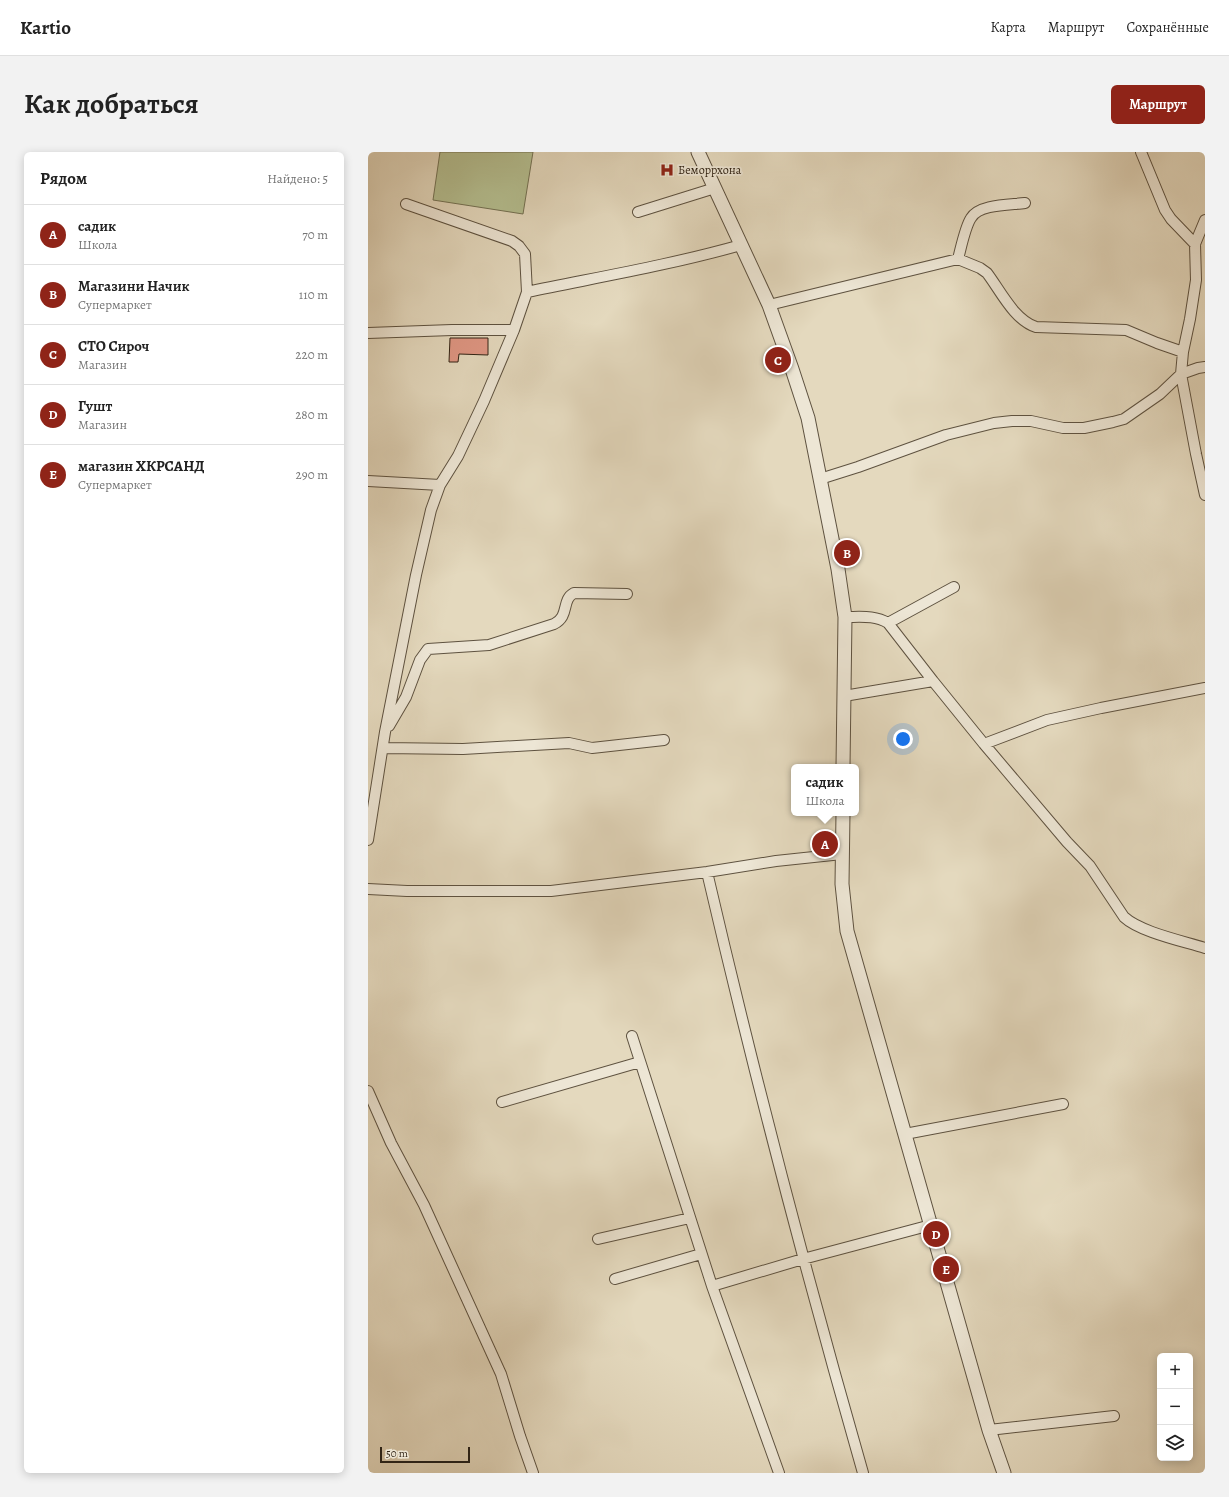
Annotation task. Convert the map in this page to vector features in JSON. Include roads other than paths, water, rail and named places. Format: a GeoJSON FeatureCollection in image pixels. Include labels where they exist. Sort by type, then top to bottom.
{"type":"FeatureCollection","features":[{"type":"Feature","properties":{"kind":"street"},"geometry":{"type":"LineString","coordinates":[[698,152],[768,305],[792,369],[808,418],[838,569],[845,617],[844,764]]}},
{"type":"Feature","properties":{"kind":"street"},"geometry":{"type":"LineString","coordinates":[[1141,152],[1165,210],[1170,218],[1195,244]]}},
{"type":"Feature","properties":{"kind":"street"},"geometry":{"type":"LineString","coordinates":[[638,212],[715,188]]}},
{"type":"Feature","properties":{"kind":"street"},"geometry":{"type":"LineString","coordinates":[[958,259],[970,219],[975,212],[984,208],[1026,203]]}},
{"type":"Feature","properties":{"kind":"street"},"geometry":{"type":"LineString","coordinates":[[368,840],[385,732],[416,574],[432,510],[440,485],[458,456],[484,400],[514,330],[527,292],[525,254],[519,246],[512,241],[406,204]]}},
{"type":"Feature","properties":{"kind":"street"},"geometry":{"type":"LineString","coordinates":[[1205,220],[1195,244],[1196,280],[1183,352],[1181,374],[1205,495]]}},
{"type":"Feature","properties":{"kind":"street"},"geometry":{"type":"LineString","coordinates":[[527,292],[672,263],[741,245]]}},
{"type":"Feature","properties":{"kind":"street"},"geometry":{"type":"LineString","coordinates":[[768,305],[958,259],[980,268],[987,273],[1020,318],[1028,325],[1036,327],[1126,330],[1157,344],[1183,352]]}},
{"type":"Feature","properties":{"kind":"street"},"geometry":{"type":"LineString","coordinates":[[368,333],[452,330],[514,330]]}},
{"type":"Feature","properties":{"kind":"street"},"geometry":{"type":"LineString","coordinates":[[820,479],[946,435],[994,423],[1031,421],[1064,428],[1084,428],[1124,419],[1160,394],[1181,374],[1205,367]]}},
{"type":"Feature","properties":{"kind":"street"},"geometry":{"type":"LineString","coordinates":[[368,481],[440,485]]}},
{"type":"Feature","properties":{"kind":"street"},"geometry":{"type":"LineString","coordinates":[[888,623],[954,587]]}},
{"type":"Feature","properties":{"kind":"street"},"geometry":{"type":"LineString","coordinates":[[385,732],[406,697],[420,660],[428,649],[489,645],[554,624],[562,619],[568,600],[574,593],[627,594]]}},
{"type":"Feature","properties":{"kind":"street"},"geometry":{"type":"LineString","coordinates":[[845,617],[874,617],[888,623],[984,744],[1067,842],[1090,866],[1124,917],[1131,923],[1142,928],[1205,948]]}},
{"type":"Feature","properties":{"kind":"street"},"geometry":{"type":"LineString","coordinates":[[844,696],[933,681]]}},
{"type":"Feature","properties":{"kind":"street"},"geometry":{"type":"LineString","coordinates":[[984,744],[1047,720],[1205,688]]}},
{"type":"Feature","properties":{"kind":"street"},"geometry":{"type":"LineString","coordinates":[[383,748],[463,749],[570,743],[592,748],[664,740]]}},
{"type":"Feature","properties":{"kind":"street"},"geometry":{"type":"LineString","coordinates":[[843,816],[842,884],[847,932],[989,1430],[1004,1473]]}},
{"type":"Feature","properties":{"kind":"street"},"geometry":{"type":"LineString","coordinates":[[368,889],[407,891],[551,891],[707,872],[776,861],[842,854]]}},
{"type":"Feature","properties":{"kind":"street"},"geometry":{"type":"LineString","coordinates":[[707,872],[746,1038],[803,1259],[863,1473]]}},
{"type":"Feature","properties":{"kind":"street"},"geometry":{"type":"LineString","coordinates":[[632,1036],[712,1286],[779,1473]]}},
{"type":"Feature","properties":{"kind":"street"},"geometry":{"type":"LineString","coordinates":[[502,1102],[640,1062]]}},
{"type":"Feature","properties":{"kind":"street"},"geometry":{"type":"LineString","coordinates":[[368,1091],[390,1143],[424,1205],[501,1374],[533,1473]]}},
{"type":"Feature","properties":{"kind":"street"},"geometry":{"type":"LineString","coordinates":[[905,1134],[1062,1104]]}},
{"type":"Feature","properties":{"kind":"street"},"geometry":{"type":"LineString","coordinates":[[598,1239],[690,1218]]}},
{"type":"Feature","properties":{"kind":"street"},"geometry":{"type":"LineString","coordinates":[[712,1286],[803,1259],[930,1225]]}},
{"type":"Feature","properties":{"kind":"street"},"geometry":{"type":"LineString","coordinates":[[615,1279],[702,1254]]}},
{"type":"Feature","properties":{"kind":"street"},"geometry":{"type":"LineString","coordinates":[[989,1430],[1114,1416]]}},
{"type":"Feature","properties":{"kind":"place","name":"Беморрхона"},"geometry":{"type":"Point","coordinates":[667,170]}},
{"type":"Feature","properties":{"kind":"place","name":"СТО Сироч"},"geometry":{"type":"Point","coordinates":[778,360]}},
{"type":"Feature","properties":{"kind":"place","name":"Магазини Начик"},"geometry":{"type":"Point","coordinates":[847,553]}},
{"type":"Feature","properties":{"kind":"place","name":"садик"},"geometry":{"type":"Point","coordinates":[825,844]}},
{"type":"Feature","properties":{"kind":"place","name":"Гушт"},"geometry":{"type":"Point","coordinates":[936,1234]}},
{"type":"Feature","properties":{"kind":"place","name":"магазин ХКРСАНД"},"geometry":{"type":"Point","coordinates":[946,1269]}}]}
